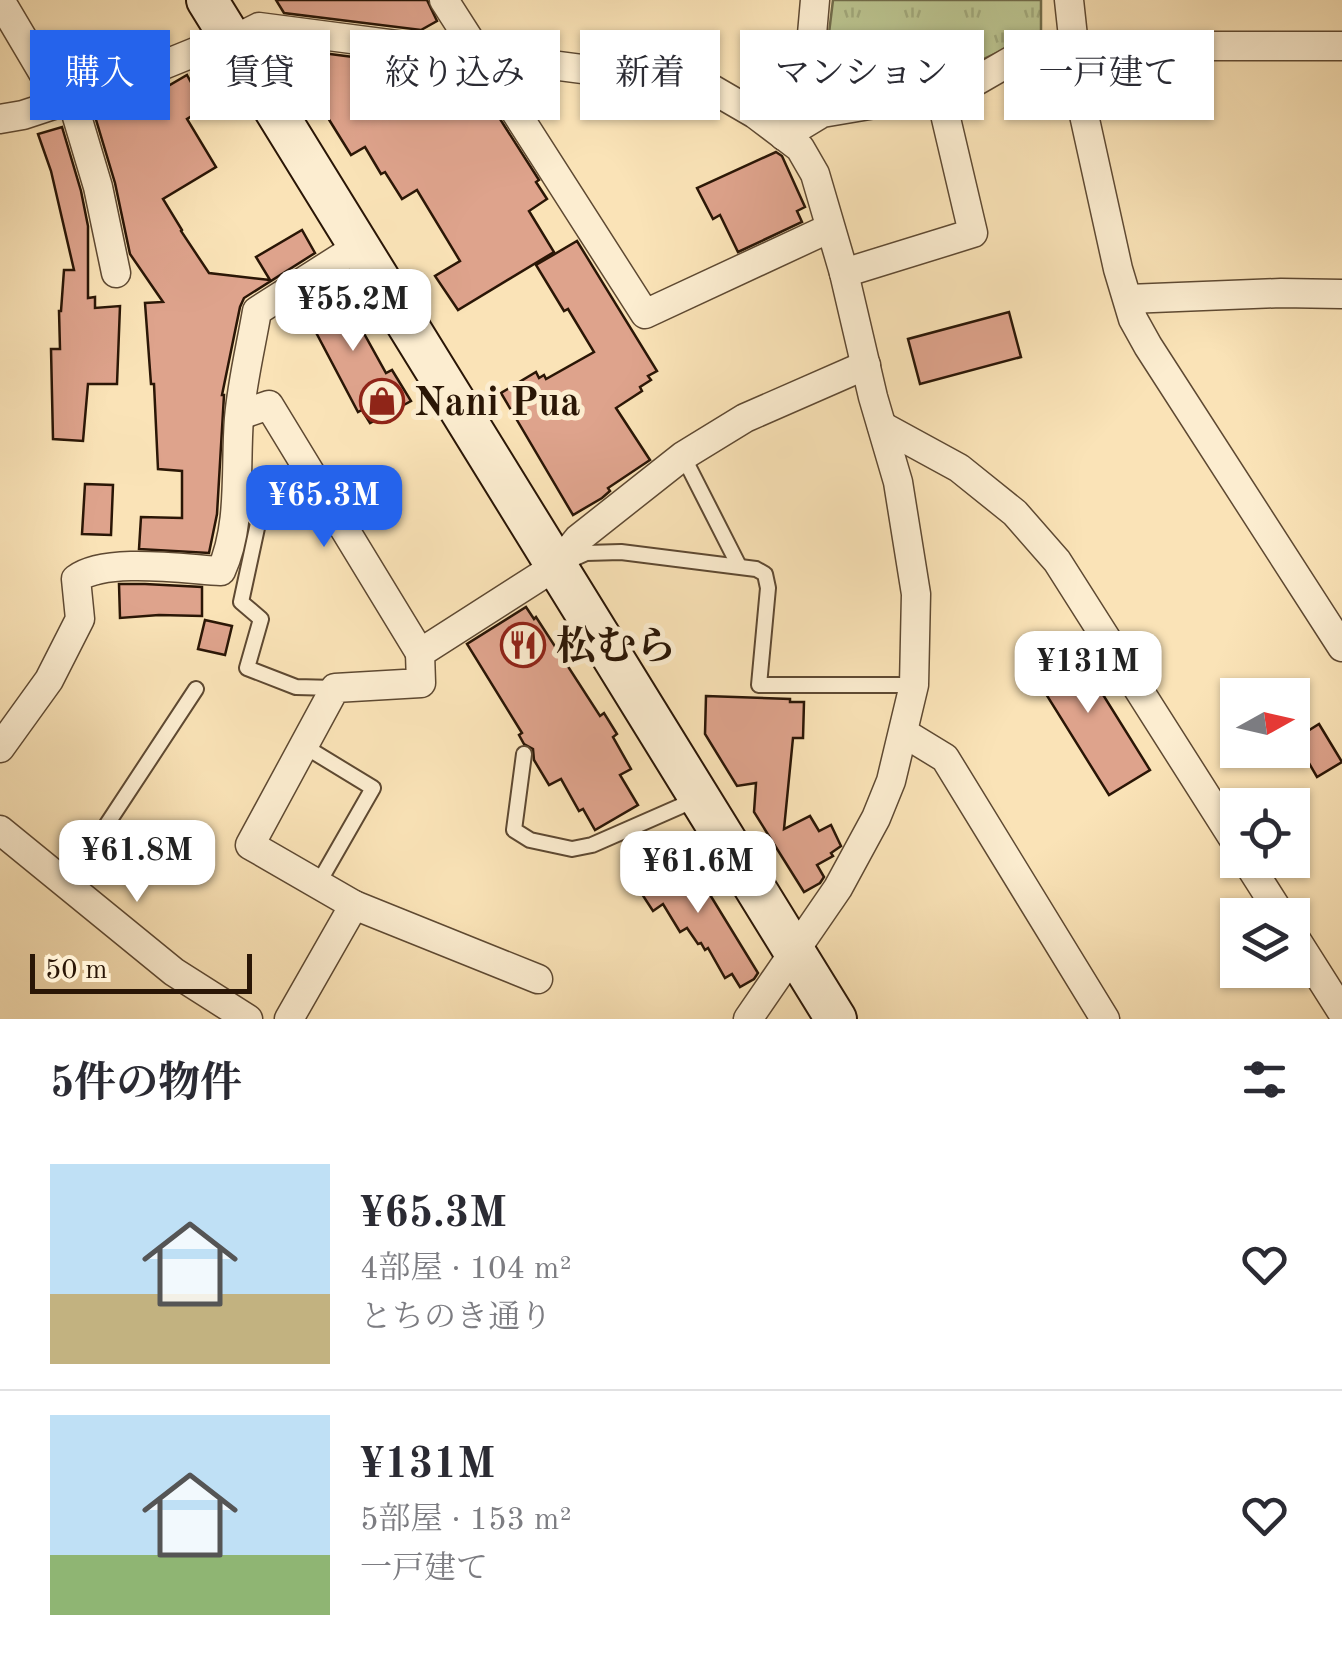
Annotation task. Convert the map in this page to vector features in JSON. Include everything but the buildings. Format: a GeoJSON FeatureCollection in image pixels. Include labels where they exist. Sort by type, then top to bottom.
{"type":"FeatureCollection","features":[{"type":"Feature","properties":{"kind":"street"},"geometry":{"type":"LineString","coordinates":[[0,0],[30,46]]}},
{"type":"Feature","properties":{"kind":"street"},"geometry":{"type":"LineString","coordinates":[[208,0],[225,30]]}},
{"type":"Feature","properties":{"kind":"street"},"geometry":{"type":"LineString","coordinates":[[444,0],[463,30]]}},
{"type":"Feature","properties":{"kind":"street"},"geometry":{"type":"LineString","coordinates":[[784,136],[808,80],[815,0]]}},
{"type":"Feature","properties":{"kind":"street"},"geometry":{"type":"LineString","coordinates":[[1069,0],[1070,30]]}},
{"type":"Feature","properties":{"kind":"street"},"geometry":{"type":"LineString","coordinates":[[252,30],[259,26],[290,30]]}},
{"type":"Feature","properties":{"kind":"street"},"geometry":{"type":"LineString","coordinates":[[1214,46],[1342,46]]}},
{"type":"Feature","properties":{"kind":"street"},"geometry":{"type":"LineString","coordinates":[[560,65],[705,85],[755,114],[800,148],[815,174],[898,482],[916,594],[914,685],[904,733],[876,818],[838,888],[748,1019]]}},
{"type":"Feature","properties":{"kind":"street"},"geometry":{"type":"LineString","coordinates":[[0,119],[30,113]]}},
{"type":"Feature","properties":{"kind":"street"},"geometry":{"type":"LineString","coordinates":[[73,120],[98,187],[116,273]]}},
{"type":"Feature","properties":{"kind":"street"},"geometry":{"type":"LineString","coordinates":[[281,120],[836,1019]]}},
{"type":"Feature","properties":{"kind":"street"},"geometry":{"type":"LineString","coordinates":[[520,120],[645,314],[830,228]]}},
{"type":"Feature","properties":{"kind":"street"},"geometry":{"type":"LineString","coordinates":[[784,136],[810,120]]}},
{"type":"Feature","properties":{"kind":"street"},"geometry":{"type":"LineString","coordinates":[[844,273],[973,233],[946,120]]}},
{"type":"Feature","properties":{"kind":"street"},"geometry":{"type":"LineString","coordinates":[[1087,120],[1118,268],[1133,319],[1342,647]]}},
{"type":"Feature","properties":{"kind":"street"},"geometry":{"type":"LineString","coordinates":[[0,748],[49,680],[80,618],[76,579],[85,572],[126,566],[221,571],[230,551],[240,415],[257,311],[360,246]]}},
{"type":"Feature","properties":{"kind":"street"},"geometry":{"type":"LineString","coordinates":[[1128,299],[1342,294]]}},
{"type":"Feature","properties":{"kind":"street"},"geometry":{"type":"LineString","coordinates":[[420,652],[556,566],[578,539],[683,456],[745,418],[866,365]]}},
{"type":"Feature","properties":{"kind":"street"},"geometry":{"type":"LineString","coordinates":[[240,415],[268,406],[420,652],[421,683],[336,688],[250,845],[354,905],[538,979]]}},
{"type":"Feature","properties":{"kind":"street"},"geometry":{"type":"LineString","coordinates":[[882,426],[959,468],[1016,513],[1057,561],[1220,818]]}},
{"type":"Feature","properties":{"kind":"street"},"geometry":{"type":"LineString","coordinates":[[260,514],[315,480]]}},
{"type":"Feature","properties":{"kind":"street"},"geometry":{"type":"LineString","coordinates":[[904,733],[945,758],[1106,1019]]}},
{"type":"Feature","properties":{"kind":"street"},"geometry":{"type":"LineString","coordinates":[[0,830],[174,972],[233,1015]]}},
{"type":"Feature","properties":{"kind":"street"},"geometry":{"type":"LineString","coordinates":[[289,1019],[354,905]]}},
{"type":"Feature","properties":{"kind":"street"},"geometry":{"type":"LineString","coordinates":[[1310,961],[1342,1012]]}},
{"type":"Feature","properties":{"kind":"lane"},"geometry":{"type":"LineString","coordinates":[[683,456],[739,566]]}},
{"type":"Feature","properties":{"kind":"lane"},"geometry":{"type":"LineString","coordinates":[[260,514],[242,602],[261,619],[247,668],[296,687],[336,688]]}},
{"type":"Feature","properties":{"kind":"lane"},"geometry":{"type":"LineString","coordinates":[[556,566],[586,553],[621,552],[756,569],[765,574],[768,588],[759,685],[914,685]]}},
{"type":"Feature","properties":{"kind":"lane"},"geometry":{"type":"LineString","coordinates":[[67,885],[196,690]]}},
{"type":"Feature","properties":{"kind":"lane"},"geometry":{"type":"LineString","coordinates":[[304,746],[373,788],[318,884]]}},
{"type":"Feature","properties":{"kind":"lane"},"geometry":{"type":"LineString","coordinates":[[524,754],[514,830],[530,840],[572,849],[592,845],[699,798]]}},
{"type":"Feature","properties":{"kind":"green space"},"geometry":{"type":"Polygon","coordinates":[[[833,0],[1041,0],[1041,30],[1004,30],[1004,50],[984,59],[984,30],[829,30],[833,0]]]}},
{"type":"Feature","properties":{"kind":"place","name":"Nani Pua"},"geometry":{"type":"Point","coordinates":[382,401]}},
{"type":"Feature","properties":{"kind":"place","name":"松むら"},"geometry":{"type":"Point","coordinates":[523,645]}}]}
